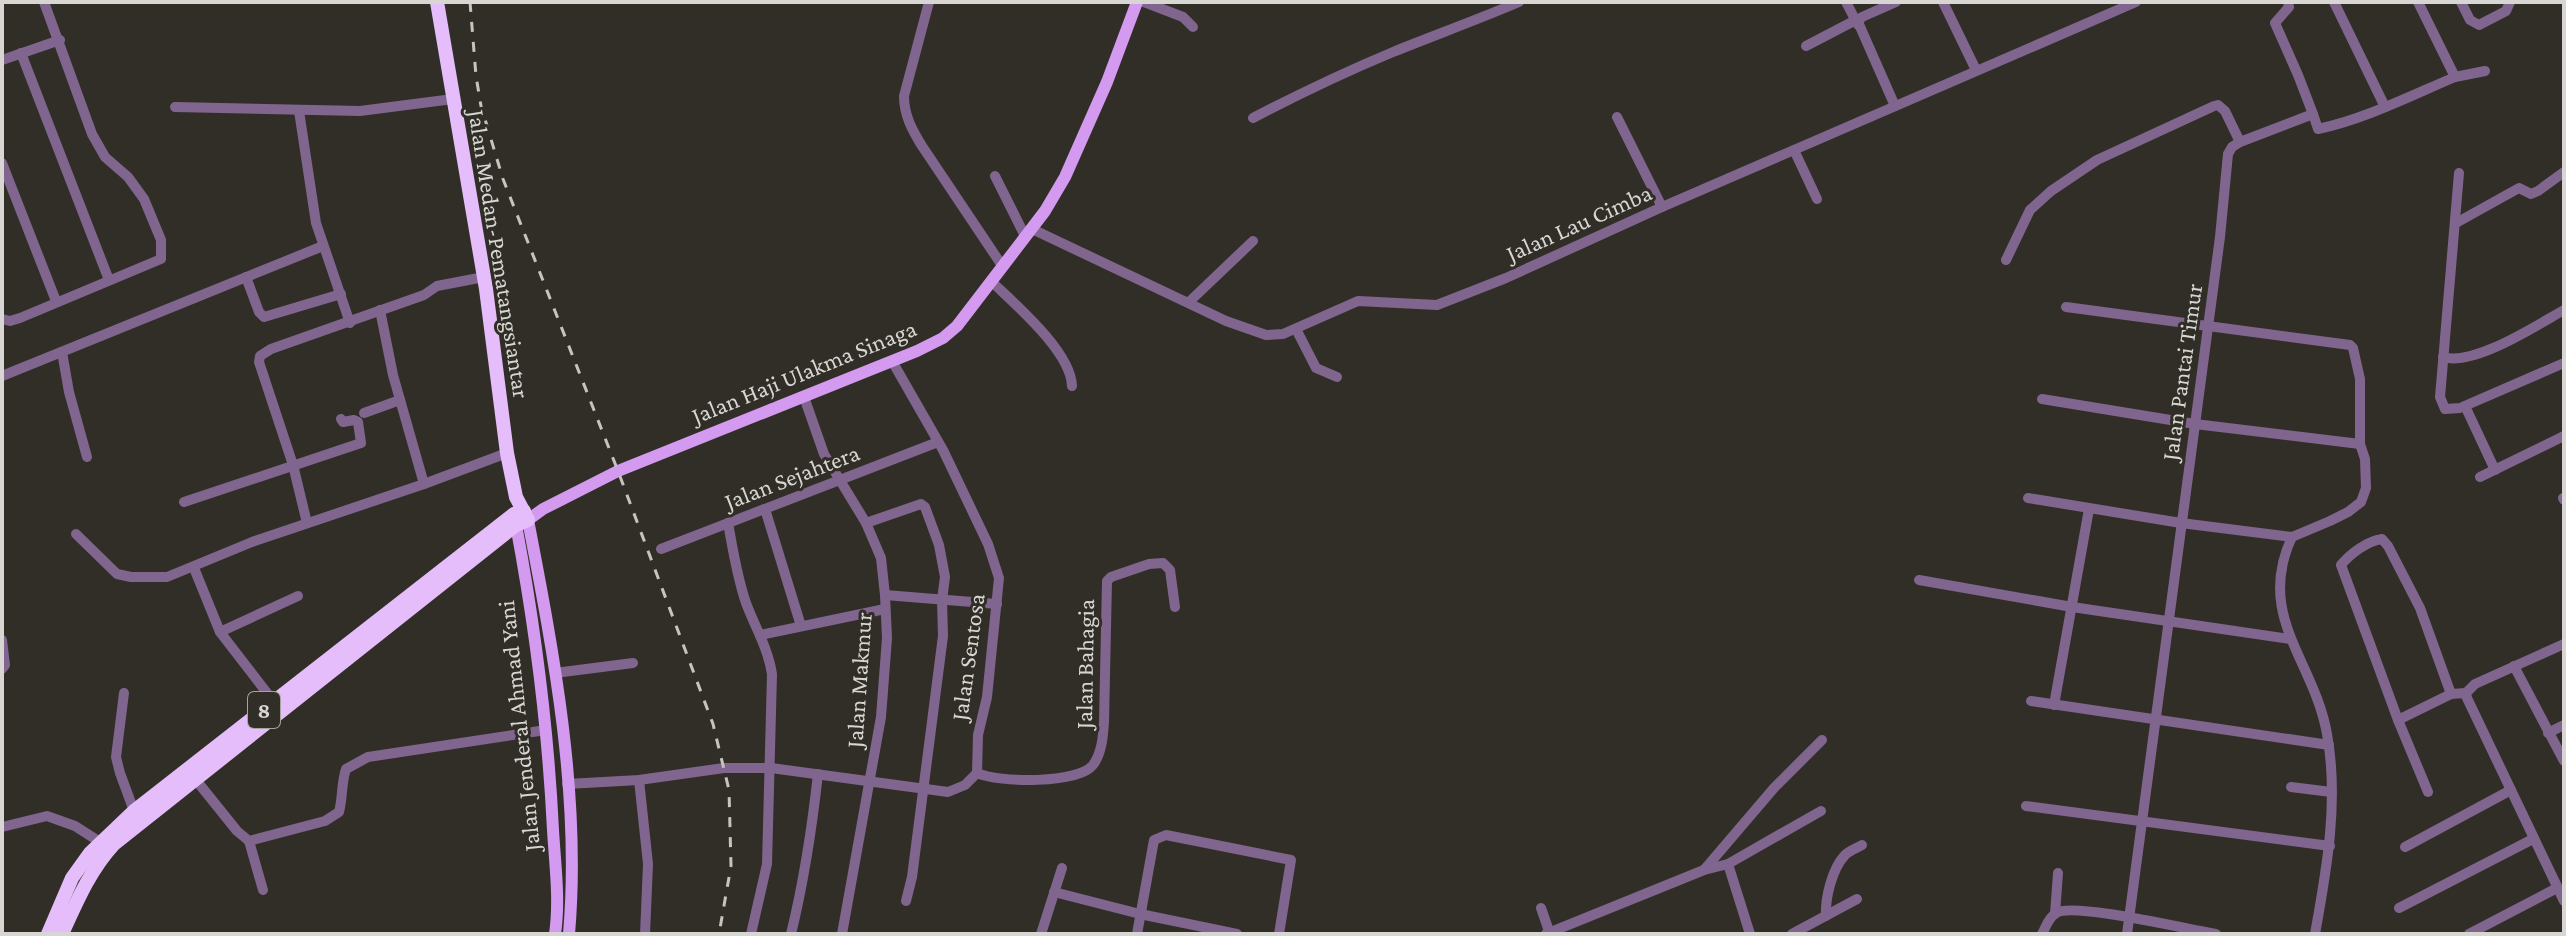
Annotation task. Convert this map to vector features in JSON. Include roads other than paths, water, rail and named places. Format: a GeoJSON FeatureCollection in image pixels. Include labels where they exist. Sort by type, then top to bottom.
{"type":"FeatureCollection","features":[{"type":"Feature","properties":{"kind":"highway","name":"Jalan Medan-Pematangsiantar"},"geometry":{"type":"LineString","coordinates":[[437,2],[484,277],[507,453],[520,518]]}},
{"type":"Feature","properties":{"kind":"highway","name":"8"},"geometry":{"type":"LineString","coordinates":[[48,934],[72,878],[100,842],[134,811],[520,518]]}},
{"type":"Feature","properties":{"kind":"highway","name":"8"},"geometry":{"type":"LineString","coordinates":[[62,934],[98,861],[114,844],[506,535],[520,518]]}},
{"type":"Feature","properties":{"kind":"main road","name":"Jalan Haji Ulakma Sinaga"},"geometry":{"type":"LineString","coordinates":[[520,518],[618,471],[943,338],[957,326],[992,282],[1065,177],[1107,82],[1137,2]]}},
{"type":"Feature","properties":{"kind":"main road","name":"Jalan Jenderal Ahmad Yani"},"geometry":{"type":"LineString","coordinates":[[520,518],[555,673],[563,727],[572,850],[569,934]]}},
{"type":"Feature","properties":{"kind":"main road","name":"Jalan Jenderal Ahmad Yani"},"geometry":{"type":"LineString","coordinates":[[520,518],[546,730],[557,877],[555,934]]}},
{"type":"Feature","properties":{"kind":"main road"},"geometry":{"type":"LineString","coordinates":[[557,877],[571,876]]}},
{"type":"Feature","properties":{"kind":"street"},"geometry":{"type":"LineString","coordinates":[[2,319],[10,321],[20,318],[158,262],[162,254],[157,227],[137,188],[105,157],[92,134],[44,2]]}},
{"type":"Feature","properties":{"kind":"street"},"geometry":{"type":"LineString","coordinates":[[929,2],[904,96],[904,107],[910,126],[922,146],[1003,267]]}},
{"type":"Feature","properties":{"kind":"street"},"geometry":{"type":"LineString","coordinates":[[1144,2],[1183,17],[1193,27]]}},
{"type":"Feature","properties":{"kind":"street"},"geometry":{"type":"LineString","coordinates":[[1253,118],[1393,52],[1519,2]]}},
{"type":"Feature","properties":{"kind":"street"},"geometry":{"type":"LineString","coordinates":[[1846,2],[1895,106]]}},
{"type":"Feature","properties":{"kind":"street"},"geometry":{"type":"LineString","coordinates":[[1806,46],[1896,2]]}},
{"type":"Feature","properties":{"kind":"street"},"geometry":{"type":"LineString","coordinates":[[1943,2],[1976,70]]}},
{"type":"Feature","properties":{"kind":"street","name":"Jalan Lau Cimba"},"geometry":{"type":"LineString","coordinates":[[1028,232],[1226,321],[1266,335],[1283,334],[1358,301],[1448,303],[2136,2]]}},
{"type":"Feature","properties":{"kind":"street"},"geometry":{"type":"LineString","coordinates":[[2288,2],[2289,7],[2275,23],[2318,129],[2385,107],[2455,77],[2485,71]]}},
{"type":"Feature","properties":{"kind":"street"},"geometry":{"type":"LineString","coordinates":[[2334,2],[2385,107]]}},
{"type":"Feature","properties":{"kind":"street"},"geometry":{"type":"LineString","coordinates":[[2418,2],[2455,77]]}},
{"type":"Feature","properties":{"kind":"street"},"geometry":{"type":"LineString","coordinates":[[2461,2],[2472,23],[2479,25],[2506,11],[2510,2]]}},
{"type":"Feature","properties":{"kind":"street"},"geometry":{"type":"LineString","coordinates":[[2,60],[60,40]]}},
{"type":"Feature","properties":{"kind":"street"},"geometry":{"type":"LineString","coordinates":[[21,53],[109,280]]}},
{"type":"Feature","properties":{"kind":"street"},"geometry":{"type":"LineString","coordinates":[[175,107],[360,111],[453,99]]}},
{"type":"Feature","properties":{"kind":"street"},"geometry":{"type":"LineString","coordinates":[[2006,260],[2030,210],[2051,191],[2097,160],[2214,106],[2222,107],[2225,111],[2240,142],[2313,114]]}},
{"type":"Feature","properties":{"kind":"street"},"geometry":{"type":"LineString","coordinates":[[299,111],[307,176],[323,246],[350,323]]}},
{"type":"Feature","properties":{"kind":"street"},"geometry":{"type":"LineString","coordinates":[[1617,117],[1662,207]]}},
{"type":"Feature","properties":{"kind":"street","name":"Jalan Pantai Timur"},"geometry":{"type":"LineString","coordinates":[[2127,934],[2220,237],[2227,160],[2232,147],[2240,142]]}},
{"type":"Feature","properties":{"kind":"street"},"geometry":{"type":"LineString","coordinates":[[1794,150],[1817,199]]}},
{"type":"Feature","properties":{"kind":"street"},"geometry":{"type":"LineString","coordinates":[[2,163],[56,301]]}},
{"type":"Feature","properties":{"kind":"street"},"geometry":{"type":"LineString","coordinates":[[2456,223],[2519,188],[2531,194],[2538,191],[2564,172]]}},
{"type":"Feature","properties":{"kind":"street"},"geometry":{"type":"LineString","coordinates":[[2459,173],[2440,397],[2445,409],[2451,411],[2465,406],[2564,363]]}},
{"type":"Feature","properties":{"kind":"street"},"geometry":{"type":"LineString","coordinates":[[995,176],[1028,232]]}},
{"type":"Feature","properties":{"kind":"street"},"geometry":{"type":"LineString","coordinates":[[1189,302],[1253,241]]}},
{"type":"Feature","properties":{"kind":"street"},"geometry":{"type":"LineString","coordinates":[[2,376],[323,246]]}},
{"type":"Feature","properties":{"kind":"street"},"geometry":{"type":"LineString","coordinates":[[246,277],[259,312],[264,317],[341,294]]}},
{"type":"Feature","properties":{"kind":"street"},"geometry":{"type":"LineString","coordinates":[[307,523],[293,465],[259,362],[260,356],[271,349],[424,295],[437,286],[484,277]]}},
{"type":"Feature","properties":{"kind":"street"},"geometry":{"type":"LineString","coordinates":[[992,282],[1039,328],[1069,370],[1072,386]]}},
{"type":"Feature","properties":{"kind":"street"},"geometry":{"type":"LineString","coordinates":[[2028,498],[2292,537],[2339,517],[2361,502],[2364,496],[2367,477],[2360,444],[2360,379],[2352,346],[2066,307]]}},
{"type":"Feature","properties":{"kind":"street"},"geometry":{"type":"LineString","coordinates":[[380,310],[400,400],[424,484]]}},
{"type":"Feature","properties":{"kind":"street"},"geometry":{"type":"LineString","coordinates":[[2443,357],[2452,360],[2473,355],[2505,342],[2564,310]]}},
{"type":"Feature","properties":{"kind":"street"},"geometry":{"type":"LineString","coordinates":[[1296,329],[1316,368],[1337,377]]}},
{"type":"Feature","properties":{"kind":"street"},"geometry":{"type":"LineString","coordinates":[[62,352],[69,392],[87,457]]}},
{"type":"Feature","properties":{"kind":"street","name":"Jalan Sentosa"},"geometry":{"type":"LineString","coordinates":[[892,361],[938,442],[988,544],[999,578],[987,697],[978,735],[977,773]]}},
{"type":"Feature","properties":{"kind":"street","name":"Jalan Makmur"},"geometry":{"type":"LineString","coordinates":[[804,397],[824,454],[866,523],[881,558],[885,595],[887,638],[881,717],[842,934]]}},
{"type":"Feature","properties":{"kind":"street"},"geometry":{"type":"LineString","coordinates":[[2042,399],[2195,424],[2360,444]]}},
{"type":"Feature","properties":{"kind":"street"},"geometry":{"type":"LineString","coordinates":[[364,413],[400,400]]}},
{"type":"Feature","properties":{"kind":"street"},"geometry":{"type":"LineString","coordinates":[[2465,406],[2495,470]]}},
{"type":"Feature","properties":{"kind":"street"},"geometry":{"type":"LineString","coordinates":[[184,502],[361,443],[358,422],[343,422],[341,419]]}},
{"type":"Feature","properties":{"kind":"street"},"geometry":{"type":"LineString","coordinates":[[2480,477],[2564,436]]}},
{"type":"Feature","properties":{"kind":"street","name":"Jalan Sejahtera"},"geometry":{"type":"LineString","coordinates":[[661,549],[938,442]]}},
{"type":"Feature","properties":{"kind":"street"},"geometry":{"type":"LineString","coordinates":[[76,534],[117,574],[167,577],[252,542],[507,453]]}},
{"type":"Feature","properties":{"kind":"street"},"geometry":{"type":"LineString","coordinates":[[866,523],[921,504],[925,507],[939,545],[945,577],[943,636],[912,877],[906,901]]}},
{"type":"Feature","properties":{"kind":"street"},"geometry":{"type":"LineString","coordinates":[[765,509],[801,626]]}},
{"type":"Feature","properties":{"kind":"street"},"geometry":{"type":"LineString","coordinates":[[2054,705],[2089,509]]}},
{"type":"Feature","properties":{"kind":"street"},"geometry":{"type":"LineString","coordinates":[[728,523],[737,573],[746,603],[769,655],[772,674],[767,864],[751,934]]}},
{"type":"Feature","properties":{"kind":"street"},"geometry":{"type":"LineString","coordinates":[[2292,537],[2284,555],[2281,609],[2290,639],[2311,679],[2329,745],[2330,846],[2315,934]]}},
{"type":"Feature","properties":{"kind":"street"},"geometry":{"type":"LineString","coordinates":[[2428,792],[2341,565],[2370,542],[2382,539],[2391,551],[2420,608],[2451,694]]}},
{"type":"Feature","properties":{"kind":"street","name":"Jalan Bahagia"},"geometry":{"type":"LineString","coordinates":[[977,773],[1006,781],[1031,780],[1084,772],[1092,767],[1104,732],[1107,586],[1111,577],[1149,564],[1163,563],[1170,570],[1175,607]]}},
{"type":"Feature","properties":{"kind":"street"},"geometry":{"type":"LineString","coordinates":[[194,568],[220,632],[274,702]]}},
{"type":"Feature","properties":{"kind":"street"},"geometry":{"type":"LineString","coordinates":[[1919,580],[2072,607],[2290,639]]}},
{"type":"Feature","properties":{"kind":"street"},"geometry":{"type":"LineString","coordinates":[[885,595],[997,604]]}},
{"type":"Feature","properties":{"kind":"street"},"geometry":{"type":"LineString","coordinates":[[220,632],[298,596]]}},
{"type":"Feature","properties":{"kind":"street"},"geometry":{"type":"LineString","coordinates":[[760,635],[885,609]]}},
{"type":"Feature","properties":{"kind":"street"},"geometry":{"type":"LineString","coordinates":[[2,640],[5,665],[2,669]]}},
{"type":"Feature","properties":{"kind":"street"},"geometry":{"type":"LineString","coordinates":[[2398,720],[2451,694],[2466,693],[2475,684],[2564,644]]}},
{"type":"Feature","properties":{"kind":"street"},"geometry":{"type":"LineString","coordinates":[[555,673],[633,663]]}},
{"type":"Feature","properties":{"kind":"street"},"geometry":{"type":"LineString","coordinates":[[2514,666],[2564,761]]}},
{"type":"Feature","properties":{"kind":"street"},"geometry":{"type":"LineString","coordinates":[[124,693],[116,757],[134,811]]}},
{"type":"Feature","properties":{"kind":"street"},"geometry":{"type":"LineString","coordinates":[[2466,693],[2564,901]]}},
{"type":"Feature","properties":{"kind":"street"},"geometry":{"type":"LineString","coordinates":[[2031,701],[2329,745]]}},
{"type":"Feature","properties":{"kind":"street"},"geometry":{"type":"LineString","coordinates":[[2548,733],[2564,725]]}},
{"type":"Feature","properties":{"kind":"street"},"geometry":{"type":"LineString","coordinates":[[249,841],[325,821],[339,812],[342,802],[340,785],[346,769],[368,757],[546,730]]}},
{"type":"Feature","properties":{"kind":"street"},"geometry":{"type":"LineString","coordinates":[[1704,870],[1774,788],[1822,740]]}},
{"type":"Feature","properties":{"kind":"street"},"geometry":{"type":"LineString","coordinates":[[567,784],[639,780],[724,768],[771,768],[948,792],[956,790],[977,773]]}},
{"type":"Feature","properties":{"kind":"street"},"geometry":{"type":"LineString","coordinates":[[791,934],[808,850],[818,774]]}},
{"type":"Feature","properties":{"kind":"street"},"geometry":{"type":"LineString","coordinates":[[196,780],[237,831],[249,841],[263,890]]}},
{"type":"Feature","properties":{"kind":"street"},"geometry":{"type":"LineString","coordinates":[[639,780],[648,864],[645,934]]}},
{"type":"Feature","properties":{"kind":"street"},"geometry":{"type":"LineString","coordinates":[[2291,787],[2331,792]]}},
{"type":"Feature","properties":{"kind":"street"},"geometry":{"type":"LineString","coordinates":[[2405,847],[2511,790]]}},
{"type":"Feature","properties":{"kind":"street"},"geometry":{"type":"LineString","coordinates":[[2026,806],[2330,846]]}},
{"type":"Feature","properties":{"kind":"street"},"geometry":{"type":"LineString","coordinates":[[1541,908],[1549,933],[1704,870],[1728,864],[1821,811]]}},
{"type":"Feature","properties":{"kind":"street"},"geometry":{"type":"LineString","coordinates":[[2,827],[47,816],[75,826],[100,842]]}},
{"type":"Feature","properties":{"kind":"street"},"geometry":{"type":"LineString","coordinates":[[1137,934],[1154,840],[1166,835],[1291,860],[1279,934]]}},
{"type":"Feature","properties":{"kind":"street"},"geometry":{"type":"LineString","coordinates":[[2399,908],[2533,839]]}},
{"type":"Feature","properties":{"kind":"street"},"geometry":{"type":"LineString","coordinates":[[1826,916],[1826,903],[1839,865],[1846,855],[1862,845]]}},
{"type":"Feature","properties":{"kind":"street"},"geometry":{"type":"LineString","coordinates":[[1728,864],[1750,934]]}},
{"type":"Feature","properties":{"kind":"street"},"geometry":{"type":"LineString","coordinates":[[1041,934],[1062,868]]}},
{"type":"Feature","properties":{"kind":"street"},"geometry":{"type":"LineString","coordinates":[[2042,934],[2055,914],[2058,873]]}},
{"type":"Feature","properties":{"kind":"street"},"geometry":{"type":"LineString","coordinates":[[2469,934],[2557,888]]}},
{"type":"Feature","properties":{"kind":"street"},"geometry":{"type":"LineString","coordinates":[[1054,892],[1237,934]]}},
{"type":"Feature","properties":{"kind":"street"},"geometry":{"type":"LineString","coordinates":[[1792,934],[1857,899]]}},
{"type":"Feature","properties":{"kind":"street"},"geometry":{"type":"LineString","coordinates":[[2055,914],[2064,910],[2130,916],[2216,934]]}},
{"type":"Feature","properties":{"kind":"railway"},"geometry":{"type":"LineString","coordinates":[[470,2],[481,106],[503,179],[713,724],[729,790],[731,866],[719,934]]}}]}
